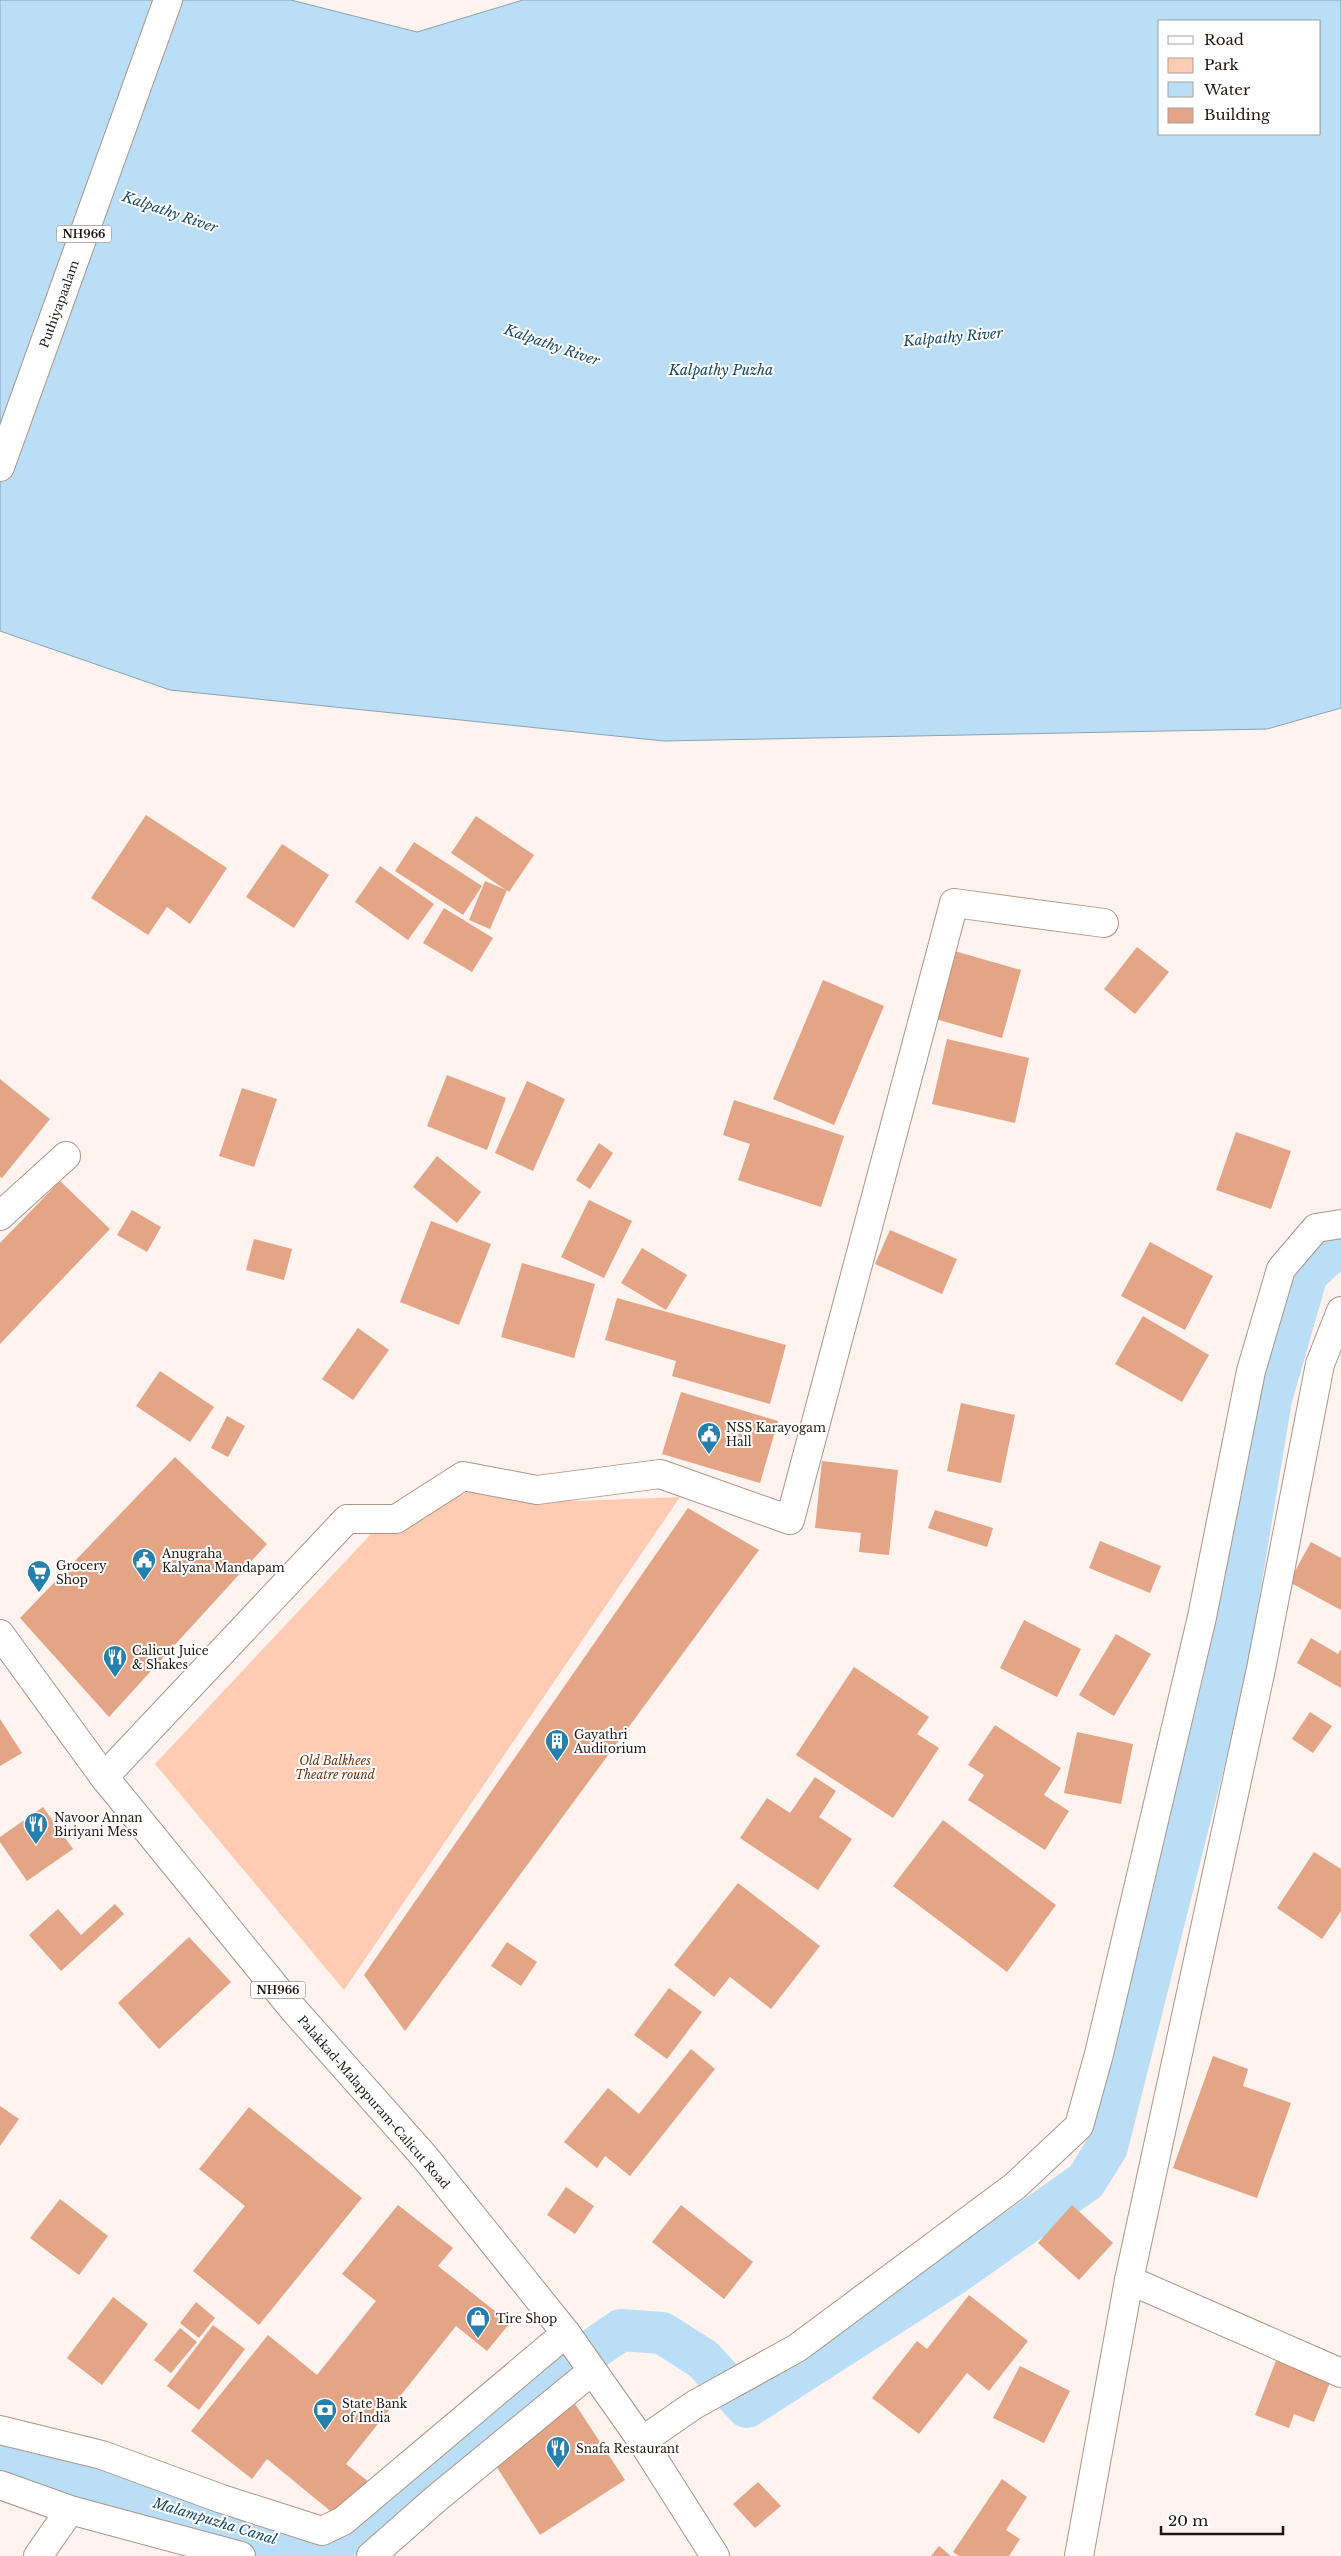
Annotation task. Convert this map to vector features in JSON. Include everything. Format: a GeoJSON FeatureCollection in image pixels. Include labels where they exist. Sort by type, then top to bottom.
{"type":"FeatureCollection","features":[{"type":"Feature","properties":{"kind":"main road","name":"Puthiyapaalam"},"geometry":{"type":"LineString","coordinates":[[0,468],[168,0]]}},
{"type":"Feature","properties":{"kind":"main road"},"geometry":{"type":"LineString","coordinates":[[104,1777],[347,1519],[396,1520],[463,1476],[537,1490],[660,1474],[790,1520],[954,903],[1104,923]]}},
{"type":"Feature","properties":{"kind":"main road"},"geometry":{"type":"LineString","coordinates":[[0,1216],[66,1156]]}},
{"type":"Feature","properties":{"kind":"main road"},"geometry":{"type":"LineString","coordinates":[[642,2441],[694,2405],[797,2348],[1015,2186],[1079,2126],[1100,2054],[1202,1617],[1251,1371],[1281,1270],[1316,1228],[1341,1224]]}},
{"type":"Feature","properties":{"kind":"main road"},"geometry":{"type":"LineString","coordinates":[[1080,2556],[1129,2280],[1261,1669],[1320,1364],[1341,1311]]}},
{"type":"Feature","properties":{"kind":"main road","name":"Palakkad-Malappuram-Calicut Road"},"geometry":{"type":"LineString","coordinates":[[0,1634],[104,1777],[294,2010],[424,2156],[566,2334],[642,2441],[715,2556]]}},
{"type":"Feature","properties":{"kind":"main road"},"geometry":{"type":"LineString","coordinates":[[1129,2280],[1341,2373]]}},
{"type":"Feature","properties":{"kind":"main road"},"geometry":{"type":"LineString","coordinates":[[0,2430],[102,2455],[222,2499],[322,2531],[343,2521],[566,2334]]}},
{"type":"Feature","properties":{"kind":"main road"},"geometry":{"type":"LineString","coordinates":[[371,2556],[437,2498],[591,2370]]}},
{"type":"Feature","properties":{"kind":"main road"},"geometry":{"type":"LineString","coordinates":[[0,2485],[70,2510],[241,2556]]}},
{"type":"Feature","properties":{"kind":"main road"},"geometry":{"type":"LineString","coordinates":[[38,2556],[70,2510]]}},
{"type":"Feature","properties":{"kind":"green space","name":"Old Balkhees Theatre round"},"geometry":{"type":"Polygon","coordinates":[[[475,1489],[575,1501],[680,1497],[344,1990],[155,1764],[371,1534],[475,1489]]]}},
{"type":"Feature","properties":{"kind":"water","name":"Kalpathy Puzha"},"geometry":{"type":"Polygon","coordinates":[[[0,0],[291,0],[417,32],[523,0],[1341,0],[1341,708],[1267,729],[664,741],[170,690],[0,631],[0,0]]]}},
{"type":"Feature","properties":{"kind":"building"},"geometry":{"type":"Polygon","coordinates":[[[146,815],[227,868],[190,924],[167,907],[148,935],[91,898],[146,815]]]}},
{"type":"Feature","properties":{"kind":"building"},"geometry":{"type":"Polygon","coordinates":[[[476,816],[534,855],[509,892],[507,890],[490,929],[469,920],[485,881],[506,890],[451,853],[476,816]]]}},
{"type":"Feature","properties":{"kind":"building"},"geometry":{"type":"Polygon","coordinates":[[[414,842],[482,886],[463,915],[395,871],[414,842]]]}},
{"type":"Feature","properties":{"kind":"building"},"geometry":{"type":"Polygon","coordinates":[[[282,844],[329,875],[294,928],[246,897],[282,844]]]}},
{"type":"Feature","properties":{"kind":"building"},"geometry":{"type":"Polygon","coordinates":[[[380,866],[434,904],[408,940],[355,902],[380,866]]]}},
{"type":"Feature","properties":{"kind":"building"},"geometry":{"type":"Polygon","coordinates":[[[444,908],[493,938],[472,972],[423,943],[444,908]]]}},
{"type":"Feature","properties":{"kind":"building"},"geometry":{"type":"Polygon","coordinates":[[[1137,947],[1169,972],[1135,1014],[1104,989],[1137,947]]]}},
{"type":"Feature","properties":{"kind":"building"},"geometry":{"type":"Polygon","coordinates":[[[951,950],[1021,970],[1002,1038],[932,1018],[951,950]]]}},
{"type":"Feature","properties":{"kind":"building"},"geometry":{"type":"Polygon","coordinates":[[[823,980],[884,1006],[834,1125],[773,1099],[823,980]]]}},
{"type":"Feature","properties":{"kind":"building"},"geometry":{"type":"Polygon","coordinates":[[[947,1039],[1029,1058],[1015,1123],[932,1104],[947,1039]]]}},
{"type":"Feature","properties":{"kind":"building"},"geometry":{"type":"Polygon","coordinates":[[[447,1075],[506,1098],[487,1150],[427,1126],[447,1075]]]}},
{"type":"Feature","properties":{"kind":"building"},"geometry":{"type":"Polygon","coordinates":[[[0,1079],[50,1119],[2,1178],[0,1177],[0,1079]]]}},
{"type":"Feature","properties":{"kind":"building"},"geometry":{"type":"Polygon","coordinates":[[[527,1081],[565,1099],[533,1171],[495,1153],[527,1081]]]}},
{"type":"Feature","properties":{"kind":"building"},"geometry":{"type":"Polygon","coordinates":[[[242,1088],[277,1099],[254,1167],[219,1156],[242,1088]]]}},
{"type":"Feature","properties":{"kind":"building"},"geometry":{"type":"Polygon","coordinates":[[[734,1100],[844,1136],[821,1207],[738,1180],[750,1144],[723,1135],[734,1100]]]}},
{"type":"Feature","properties":{"kind":"building"},"geometry":{"type":"Polygon","coordinates":[[[1236,1132],[1291,1151],[1271,1209],[1216,1190],[1236,1132]]]}},
{"type":"Feature","properties":{"kind":"building"},"geometry":{"type":"Polygon","coordinates":[[[599,1143],[613,1153],[590,1189],[576,1180],[599,1143]]]}},
{"type":"Feature","properties":{"kind":"building"},"geometry":{"type":"Polygon","coordinates":[[[437,1156],[481,1192],[457,1223],[413,1187],[437,1156]]]}},
{"type":"Feature","properties":{"kind":"building"},"geometry":{"type":"Polygon","coordinates":[[[60,1181],[110,1229],[0,1344],[0,1243],[60,1181]]]}},
{"type":"Feature","properties":{"kind":"building"},"geometry":{"type":"Polygon","coordinates":[[[589,1200],[632,1221],[604,1278],[561,1257],[589,1200]]]}},
{"type":"Feature","properties":{"kind":"building"},"geometry":{"type":"Polygon","coordinates":[[[132,1210],[161,1227],[147,1252],[117,1235],[132,1210]]]}},
{"type":"Feature","properties":{"kind":"building"},"geometry":{"type":"Polygon","coordinates":[[[431,1221],[491,1244],[459,1325],[400,1302],[431,1221]]]}},
{"type":"Feature","properties":{"kind":"building"},"geometry":{"type":"Polygon","coordinates":[[[890,1230],[957,1259],[942,1294],[875,1264],[890,1230]]]}},
{"type":"Feature","properties":{"kind":"building"},"geometry":{"type":"Polygon","coordinates":[[[254,1239],[292,1249],[284,1280],[246,1270],[254,1239]]]}},
{"type":"Feature","properties":{"kind":"building"},"geometry":{"type":"Polygon","coordinates":[[[1150,1242],[1213,1276],[1185,1330],[1121,1296],[1150,1242]]]}},
{"type":"Feature","properties":{"kind":"building"},"geometry":{"type":"Polygon","coordinates":[[[642,1248],[687,1275],[666,1310],[621,1283],[642,1248]]]}},
{"type":"Feature","properties":{"kind":"building"},"geometry":{"type":"Polygon","coordinates":[[[522,1263],[595,1284],[574,1358],[501,1337],[522,1263]]]}},
{"type":"Feature","properties":{"kind":"building"},"geometry":{"type":"Polygon","coordinates":[[[617,1298],[786,1345],[770,1404],[672,1376],[676,1361],[605,1340],[617,1298]]]}},
{"type":"Feature","properties":{"kind":"building"},"geometry":{"type":"Polygon","coordinates":[[[1143,1316],[1209,1355],[1182,1402],[1115,1364],[1143,1316]]]}},
{"type":"Feature","properties":{"kind":"building"},"geometry":{"type":"Polygon","coordinates":[[[358,1328],[389,1350],[353,1400],[322,1379],[358,1328]]]}},
{"type":"Feature","properties":{"kind":"building"},"geometry":{"type":"Polygon","coordinates":[[[160,1371],[214,1407],[190,1442],[136,1406],[160,1371]]]}},
{"type":"Feature","properties":{"kind":"building"},"geometry":{"type":"Polygon","coordinates":[[[681,1392],[778,1421],[760,1483],[662,1454],[681,1392]]]}},
{"type":"Feature","properties":{"kind":"building"},"geometry":{"type":"Polygon","coordinates":[[[961,1403],[1015,1415],[1001,1483],[947,1471],[961,1403]]]}},
{"type":"Feature","properties":{"kind":"building"},"geometry":{"type":"Polygon","coordinates":[[[227,1416],[245,1426],[228,1457],[211,1448],[227,1416]]]}},
{"type":"Feature","properties":{"kind":"building","name":"Anugraha Kalyana Mandapam"},"geometry":{"type":"Polygon","coordinates":[[[175,1457],[267,1544],[109,1717],[20,1618],[175,1457]]]}},
{"type":"Feature","properties":{"kind":"building"},"geometry":{"type":"Polygon","coordinates":[[[822,1461],[898,1470],[889,1555],[859,1552],[861,1533],[815,1528],[822,1461]]]}},
{"type":"Feature","properties":{"kind":"building","name":"Gayathri Auditorium"},"geometry":{"type":"Polygon","coordinates":[[[688,1508],[759,1550],[405,2031],[364,1975],[688,1508]]]}},
{"type":"Feature","properties":{"kind":"building"},"geometry":{"type":"Polygon","coordinates":[[[935,1510],[993,1528],[987,1547],[928,1528],[935,1510]]]}},
{"type":"Feature","properties":{"kind":"building"},"geometry":{"type":"Polygon","coordinates":[[[1100,1541],[1161,1566],[1150,1593],[1089,1568],[1100,1541]]]}},
{"type":"Feature","properties":{"kind":"building"},"geometry":{"type":"Polygon","coordinates":[[[1311,1542],[1341,1558],[1341,1610],[1289,1582],[1311,1542]]]}},
{"type":"Feature","properties":{"kind":"building"},"geometry":{"type":"Polygon","coordinates":[[[1024,1620],[1081,1649],[1057,1697],[1000,1668],[1024,1620]]]}},
{"type":"Feature","properties":{"kind":"building"},"geometry":{"type":"Polygon","coordinates":[[[1116,1634],[1151,1654],[1114,1716],[1079,1695],[1116,1634]]]}},
{"type":"Feature","properties":{"kind":"building"},"geometry":{"type":"Polygon","coordinates":[[[1311,1638],[1338,1654],[1341,1649],[1341,1688],[1297,1663],[1311,1638]]]}},
{"type":"Feature","properties":{"kind":"building"},"geometry":{"type":"Polygon","coordinates":[[[854,1667],[929,1717],[917,1734],[939,1748],[893,1818],[796,1755],[854,1667]]]}},
{"type":"Feature","properties":{"kind":"building"},"geometry":{"type":"Polygon","coordinates":[[[1310,1712],[1332,1726],[1313,1753],[1292,1739],[1310,1712]]]}},
{"type":"Feature","properties":{"kind":"building"},"geometry":{"type":"Polygon","coordinates":[[[0,1719],[22,1753],[0,1766],[0,1719]]]}},
{"type":"Feature","properties":{"kind":"building"},"geometry":{"type":"Polygon","coordinates":[[[995,1725],[1061,1768],[1044,1795],[1069,1811],[1045,1850],[968,1800],[984,1775],[968,1765],[995,1725]]]}},
{"type":"Feature","properties":{"kind":"building"},"geometry":{"type":"Polygon","coordinates":[[[1077,1732],[1133,1744],[1121,1804],[1064,1793],[1077,1732]]]}},
{"type":"Feature","properties":{"kind":"building"},"geometry":{"type":"Polygon","coordinates":[[[815,1777],[836,1791],[819,1817],[852,1839],[818,1890],[740,1838],[767,1798],[790,1813],[815,1777]]]}},
{"type":"Feature","properties":{"kind":"building","name":"Navoor Annan Biriyani Mess"},"geometry":{"type":"Polygon","coordinates":[[[43,1807],[73,1849],[27,1881],[0,1842],[0,1837],[43,1807]]]}},
{"type":"Feature","properties":{"kind":"building"},"geometry":{"type":"Polygon","coordinates":[[[943,1820],[1056,1905],[1007,1972],[893,1886],[943,1820]]]}},
{"type":"Feature","properties":{"kind":"building"},"geometry":{"type":"Polygon","coordinates":[[[1314,1852],[1341,1869],[1341,1911],[1322,1939],[1277,1908],[1314,1852]]]}},
{"type":"Feature","properties":{"kind":"building"},"geometry":{"type":"Polygon","coordinates":[[[738,1883],[820,1946],[771,2009],[730,1977],[714,1997],[674,1965],[738,1883]]]}},
{"type":"Feature","properties":{"kind":"building"},"geometry":{"type":"Polygon","coordinates":[[[115,1904],[124,1914],[61,1971],[29,1935],[58,1909],[81,1935],[115,1904]]]}},
{"type":"Feature","properties":{"kind":"building"},"geometry":{"type":"Polygon","coordinates":[[[189,1937],[231,1982],[159,2049],[118,2003],[189,1937]]]}},
{"type":"Feature","properties":{"kind":"building"},"geometry":{"type":"Polygon","coordinates":[[[507,1942],[537,1962],[521,1986],[491,1966],[507,1942]]]}},
{"type":"Feature","properties":{"kind":"building"},"geometry":{"type":"Polygon","coordinates":[[[669,1988],[702,2012],[667,2059],[634,2035],[669,1988]]]}},
{"type":"Feature","properties":{"kind":"building"},"geometry":{"type":"Polygon","coordinates":[[[691,2049],[715,2069],[630,2176],[605,2156],[597,2168],[564,2142],[608,2088],[639,2114],[691,2049]]]}},
{"type":"Feature","properties":{"kind":"building"},"geometry":{"type":"Polygon","coordinates":[[[1213,2056],[1248,2069],[1243,2086],[1291,2103],[1257,2198],[1173,2168],[1213,2056]]]}},
{"type":"Feature","properties":{"kind":"building"},"geometry":{"type":"Polygon","coordinates":[[[0,2106],[19,2119],[0,2146],[0,2106]]]}},
{"type":"Feature","properties":{"kind":"building"},"geometry":{"type":"Polygon","coordinates":[[[249,2107],[362,2198],[259,2325],[193,2271],[245,2206],[199,2169],[249,2107]]]}},
{"type":"Feature","properties":{"kind":"building"},"geometry":{"type":"Polygon","coordinates":[[[566,2187],[594,2206],[575,2234],[547,2215],[566,2187]]]}},
{"type":"Feature","properties":{"kind":"building"},"geometry":{"type":"Polygon","coordinates":[[[60,2199],[108,2236],[79,2275],[30,2238],[60,2199]]]}},
{"type":"Feature","properties":{"kind":"building"},"geometry":{"type":"Polygon","coordinates":[[[398,2205],[453,2248],[438,2266],[510,2323],[487,2351],[456,2326],[346,2464],[369,2482],[339,2518],[267,2459],[252,2479],[191,2431],[268,2335],[317,2375],[376,2301],[342,2274],[398,2205]]]}},
{"type":"Feature","properties":{"kind":"building"},"geometry":{"type":"Polygon","coordinates":[[[681,2205],[753,2262],[724,2299],[652,2242],[681,2205]]]}},
{"type":"Feature","properties":{"kind":"building"},"geometry":{"type":"Polygon","coordinates":[[[1072,2205],[1113,2243],[1079,2280],[1038,2243],[1072,2205]]]}},
{"type":"Feature","properties":{"kind":"building"},"geometry":{"type":"Polygon","coordinates":[[[969,2295],[1028,2341],[989,2391],[967,2373],[919,2434],[872,2398],[917,2341],[927,2349],[969,2295]]]}},
{"type":"Feature","properties":{"kind":"building"},"geometry":{"type":"Polygon","coordinates":[[[113,2297],[148,2324],[102,2385],[67,2358],[113,2297]]]}},
{"type":"Feature","properties":{"kind":"building"},"geometry":{"type":"Polygon","coordinates":[[[196,2302],[215,2318],[199,2338],[180,2323],[196,2302]]]}},
{"type":"Feature","properties":{"kind":"building"},"geometry":{"type":"Polygon","coordinates":[[[213,2325],[245,2349],[199,2410],[167,2386],[213,2325]]]}},
{"type":"Feature","properties":{"kind":"building"},"geometry":{"type":"Polygon","coordinates":[[[180,2328],[197,2342],[171,2373],[154,2360],[180,2328]]]}},
{"type":"Feature","properties":{"kind":"building"},"geometry":{"type":"Polygon","coordinates":[[[1277,2358],[1331,2380],[1314,2422],[1294,2414],[1289,2428],[1255,2415],[1277,2358]]]}},
{"type":"Feature","properties":{"kind":"building"},"geometry":{"type":"Polygon","coordinates":[[[1020,2366],[1070,2391],[1044,2443],[993,2418],[1020,2366]]]}},
{"type":"Feature","properties":{"kind":"building","name":"Snafa Restaurant"},"geometry":{"type":"Polygon","coordinates":[[[575,2404],[625,2480],[540,2535],[491,2458],[575,2404]]]}},
{"type":"Feature","properties":{"kind":"building"},"geometry":{"type":"Polygon","coordinates":[[[1002,2479],[1027,2497],[1006,2530],[1020,2539],[1009,2556],[959,2556],[953,2552],[1002,2479]]]}},
{"type":"Feature","properties":{"kind":"building"},"geometry":{"type":"Polygon","coordinates":[[[758,2482],[781,2506],[755,2528],[733,2504],[758,2482]]]}},
{"type":"Feature","properties":{"kind":"building"},"geometry":{"type":"Polygon","coordinates":[[[939,2546],[951,2556],[931,2556],[939,2546]]]}},
{"type":"Feature","properties":{"kind":"waterway","name":"Malampuzha Canal"},"geometry":{"type":"LineString","coordinates":[[0,2453],[32,2460],[160,2505],[319,2554],[408,2493],[531,2392],[621,2330],[662,2333],[703,2359],[747,2407],[954,2274],[1086,2181],[1107,2147],[1224,1682],[1271,1399],[1307,1274],[1331,1252],[1341,1251]]}},
{"type":"Feature","properties":{"kind":"place","name":"NSS Karayogam Hall"},"geometry":{"type":"Point","coordinates":[709,1455]}},
{"type":"Feature","properties":{"kind":"place","name":"Anugraha Kalyana Mandapam"},"geometry":{"type":"Point","coordinates":[144,1581]}},
{"type":"Feature","properties":{"kind":"place","name":"Grocery Shop"},"geometry":{"type":"Point","coordinates":[39,1593]}},
{"type":"Feature","properties":{"kind":"place","name":"Calicut Juice & Shakes"},"geometry":{"type":"Point","coordinates":[115,1678]}},
{"type":"Feature","properties":{"kind":"place","name":"Gayathri Auditorium"},"geometry":{"type":"Point","coordinates":[557,1762]}},
{"type":"Feature","properties":{"kind":"place","name":"Navoor Annan Biriyani Mess"},"geometry":{"type":"Point","coordinates":[36,1845]}},
{"type":"Feature","properties":{"kind":"place","name":"Tire Shop"},"geometry":{"type":"Point","coordinates":[478,2339]}},
{"type":"Feature","properties":{"kind":"place","name":"State Bank of India"},"geometry":{"type":"Point","coordinates":[325,2431]}},
{"type":"Feature","properties":{"kind":"place","name":"Snafa Restaurant"},"geometry":{"type":"Point","coordinates":[558,2469]}},
{"type":"Feature","properties":{"kind":"water label","name":"Kalpathy River"},"geometry":{"type":"Point","coordinates":[170,212]}},
{"type":"Feature","properties":{"kind":"water label","name":"Kalpathy River"},"geometry":{"type":"Point","coordinates":[953,337]}},
{"type":"Feature","properties":{"kind":"water label","name":"Kalpathy River"},"geometry":{"type":"Point","coordinates":[552,345]}}]}
